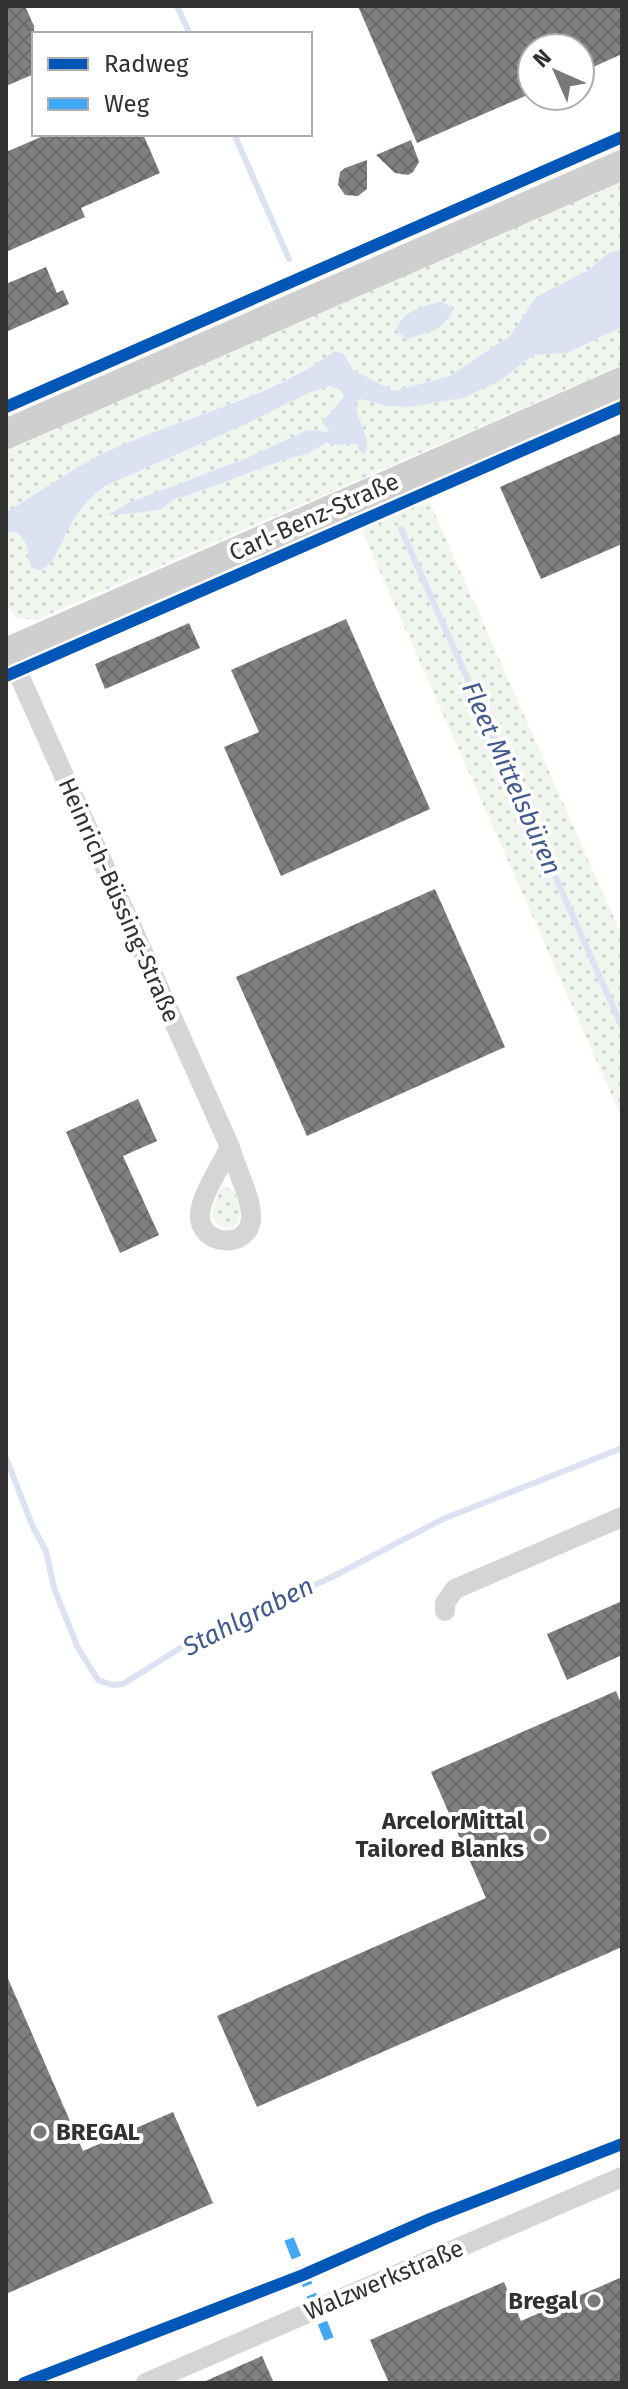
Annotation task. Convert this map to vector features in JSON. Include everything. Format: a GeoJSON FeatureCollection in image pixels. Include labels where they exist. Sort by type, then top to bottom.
{"type":"FeatureCollection","features":[{"type":"Feature","properties":{"kind":"street"},"geometry":{"type":"LineString","coordinates":[[6,434],[622,165]]}},
{"type":"Feature","properties":{"kind":"street","name":"Carl-Benz-Straße"},"geometry":{"type":"LineString","coordinates":[[7,650],[622,382]]}},
{"type":"Feature","properties":{"kind":"street","name":"Heinrich-Büssing-Straße"},"geometry":{"type":"LineString","coordinates":[[7,650],[230,1147]]}},
{"type":"Feature","properties":{"kind":"street"},"geometry":{"type":"LineString","coordinates":[[445,1611],[445,1603],[455,1589],[622,1517]]}},
{"type":"Feature","properties":{"kind":"street","name":"Walzwerkstraße"},"geometry":{"type":"LineString","coordinates":[[146,2383],[622,2177]]}},
{"type":"Feature","properties":{"kind":"shaded area"},"geometry":{"type":"Polygon","coordinates":[[[622,171],[622,249],[607,254],[590,269],[536,297],[510,336],[449,376],[394,391],[353,370],[344,354],[335,351],[256,393],[103,453],[6,512],[6,444],[622,171]]]}},
{"type":"Feature","properties":{"kind":"shaded area"},"geometry":{"type":"Polygon","coordinates":[[[622,327],[622,365],[36,620],[16,618],[6,605],[6,533],[16,531],[25,540],[32,568],[76,514],[105,486],[311,392],[330,386],[341,390],[344,397],[322,422],[332,432],[308,430],[242,460],[128,503],[118,517],[137,511],[159,510],[174,497],[184,497],[307,454],[326,443],[343,445],[353,442],[358,445],[366,435],[357,415],[356,404],[360,399],[386,406],[409,407],[463,398],[500,381],[533,355],[568,353],[622,327]]]}},
{"type":"Feature","properties":{"kind":"shaded area"},"geometry":{"type":"Polygon","coordinates":[[[429,501],[622,936],[622,1118],[361,529],[429,501]]]}},
{"type":"Feature","properties":{"kind":"shaded area"},"geometry":{"type":"Polygon","coordinates":[[[223,1187],[234,1190],[241,1210],[238,1223],[229,1228],[219,1226],[212,1214],[219,1190],[223,1187]]]}},
{"type":"Feature","properties":{"kind":"water"},"geometry":{"type":"Polygon","coordinates":[[[622,249],[622,327],[567,353],[533,355],[500,381],[463,398],[409,407],[386,406],[360,399],[356,404],[367,442],[365,454],[353,443],[326,443],[307,454],[177,498],[161,509],[108,515],[128,503],[242,460],[308,430],[330,432],[322,422],[344,397],[341,390],[330,386],[105,486],[81,509],[55,556],[41,570],[32,568],[21,537],[16,532],[6,533],[6,512],[89,461],[117,447],[257,394],[335,351],[344,354],[353,370],[394,391],[449,376],[510,336],[536,297],[590,269],[607,254],[622,249]]]}},
{"type":"Feature","properties":{"kind":"water"},"geometry":{"type":"Polygon","coordinates":[[[442,302],[452,308],[451,316],[436,330],[407,339],[396,331],[398,324],[408,314],[442,302]]]}},
{"type":"Feature","properties":{"kind":"building"},"geometry":{"type":"Polygon","coordinates":[[[6,6],[25,6],[34,26],[32,75],[6,86],[6,6]]]}},
{"type":"Feature","properties":{"kind":"building"},"geometry":{"type":"Polygon","coordinates":[[[358,6],[622,6],[622,54],[596,66],[596,32],[516,32],[516,100],[417,143],[358,6]]]}},
{"type":"Feature","properties":{"kind":"building"},"geometry":{"type":"Polygon","coordinates":[[[43,136],[144,136],[160,173],[81,208],[85,217],[6,252],[6,152],[43,136]]]}},
{"type":"Feature","properties":{"kind":"building"},"geometry":{"type":"Polygon","coordinates":[[[411,140],[419,162],[408,175],[395,173],[376,155],[411,140]]]}},
{"type":"Feature","properties":{"kind":"building"},"geometry":{"type":"Polygon","coordinates":[[[367,160],[367,189],[358,196],[345,195],[338,185],[340,172],[367,160]]]}},
{"type":"Feature","properties":{"kind":"building"},"geometry":{"type":"Polygon","coordinates":[[[46,267],[57,293],[63,290],[69,304],[6,332],[6,284],[46,267]]]}},
{"type":"Feature","properties":{"kind":"building"},"geometry":{"type":"Polygon","coordinates":[[[622,433],[622,544],[541,579],[500,487],[622,433]]]}},
{"type":"Feature","properties":{"kind":"building"},"geometry":{"type":"Polygon","coordinates":[[[346,619],[430,809],[281,876],[224,747],[259,732],[231,670],[346,619]]]}},
{"type":"Feature","properties":{"kind":"building"},"geometry":{"type":"Polygon","coordinates":[[[189,623],[200,648],[105,689],[95,664],[189,623]]]}},
{"type":"Feature","properties":{"kind":"building"},"geometry":{"type":"Polygon","coordinates":[[[435,889],[505,1047],[307,1136],[236,977],[435,889]]]}},
{"type":"Feature","properties":{"kind":"building"},"geometry":{"type":"Polygon","coordinates":[[[138,1099],[157,1141],[123,1156],[159,1235],[120,1253],[66,1132],[138,1099]]]}},
{"type":"Feature","properties":{"kind":"building"},"geometry":{"type":"Polygon","coordinates":[[[622,1601],[622,1655],[567,1680],[547,1634],[622,1601]]]}},
{"type":"Feature","properties":{"kind":"building","name":"ArcelorMittal Tailored Blanks"},"geometry":{"type":"Polygon","coordinates":[[[616,1691],[622,1706],[622,1947],[257,2107],[217,2016],[486,1898],[431,1772],[616,1691]]]}},
{"type":"Feature","properties":{"kind":"building","name":"BREGAL"},"geometry":{"type":"Polygon","coordinates":[[[6,1974],[83,2151],[173,2112],[213,2203],[6,2294],[6,1974]]]}},
{"type":"Feature","properties":{"kind":"building","name":"Bregal"},"geometry":{"type":"Polygon","coordinates":[[[622,2277],[622,2383],[389,2383],[370,2340],[504,2282],[521,2321],[622,2277]]]}},
{"type":"Feature","properties":{"kind":"building"},"geometry":{"type":"Polygon","coordinates":[[[262,2356],[274,2383],[201,2383],[262,2356]]]}},
{"type":"Feature","properties":{"kind":"waterway","name":"Fleet Mittelsbüren"},"geometry":{"type":"LineString","coordinates":[[177,6],[189,32]]}},
{"type":"Feature","properties":{"kind":"waterway","name":"Fleet Mittelsbüren"},"geometry":{"type":"LineString","coordinates":[[235,136],[289,259]]}},
{"type":"Feature","properties":{"kind":"waterway","name":"Fleet Mittelsbüren"},"geometry":{"type":"LineString","coordinates":[[401,529],[622,1027]]}},
{"type":"Feature","properties":{"kind":"waterway","name":"Stahlgraben"},"geometry":{"type":"LineString","coordinates":[[6,1458],[33,1527],[46,1551],[54,1588],[78,1648],[98,1680],[112,1685],[123,1684],[182,1647],[332,1577],[443,1519],[622,1448]]}},
{"type":"Feature","properties":{"kind":"marked path"},"geometry":{"type":"LineString","coordinates":[[289,2239],[329,2339]]}},
{"type":"Feature","properties":{"kind":"cycle path"},"geometry":{"type":"LineString","coordinates":[[6,407],[622,137]]}},
{"type":"Feature","properties":{"kind":"cycle path"},"geometry":{"type":"LineString","coordinates":[[6,676],[622,407]]}},
{"type":"Feature","properties":{"kind":"cycle path"},"geometry":{"type":"LineString","coordinates":[[24,2383],[303,2275],[430,2219],[622,2144]]}},
{"type":"Feature","properties":{"kind":"place","name":"ArcelorMittal Tailored Blanks"},"geometry":{"type":"Point","coordinates":[540,1835]}},
{"type":"Feature","properties":{"kind":"place","name":"BREGAL"},"geometry":{"type":"Point","coordinates":[40,2132]}},
{"type":"Feature","properties":{"kind":"place","name":"Bregal"},"geometry":{"type":"Point","coordinates":[594,2301]}}]}
